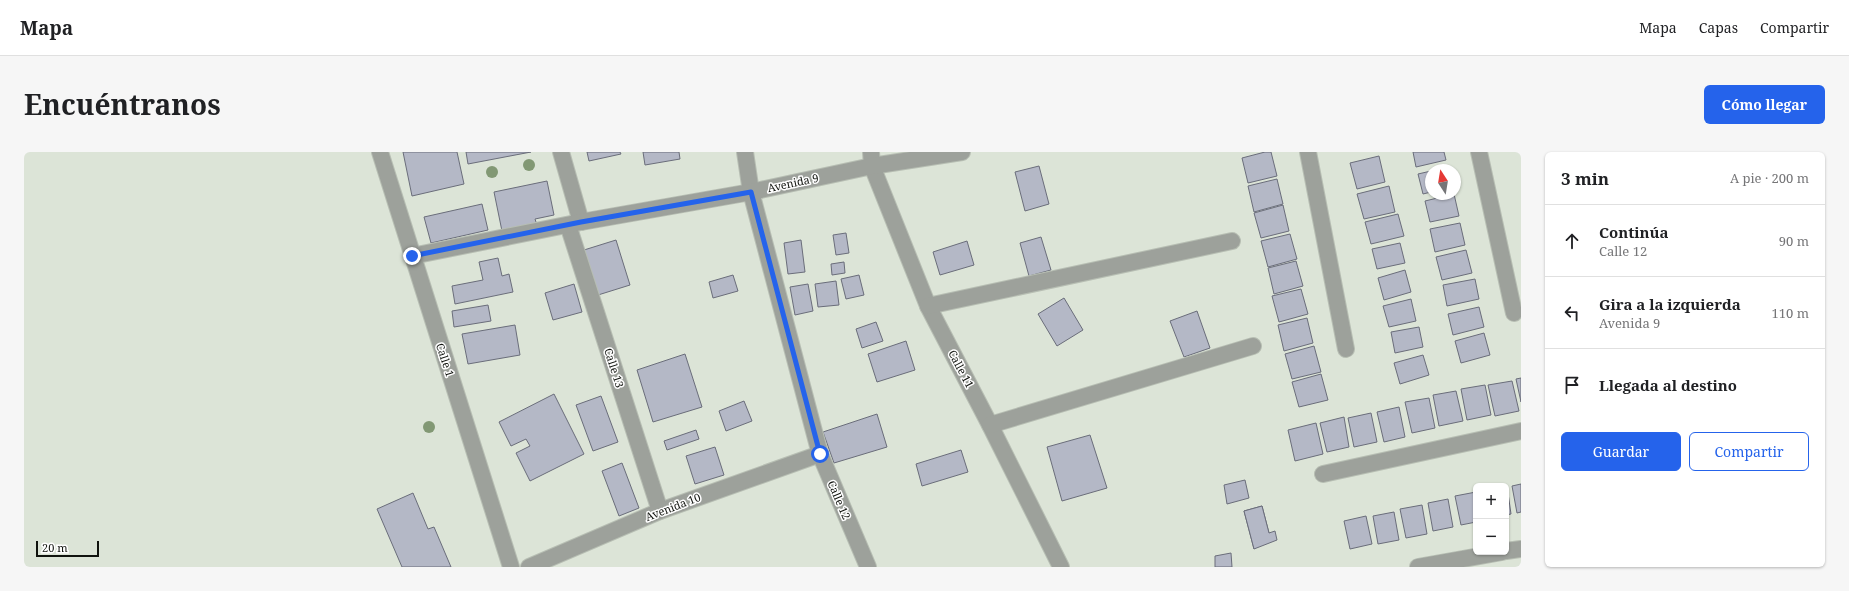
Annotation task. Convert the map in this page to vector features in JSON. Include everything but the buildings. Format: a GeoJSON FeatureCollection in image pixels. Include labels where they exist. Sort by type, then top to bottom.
{"type":"FeatureCollection","features":[{"type":"Feature","properties":{"kind":"street","name":"Calle 1"},"geometry":{"type":"LineString","coordinates":[[380,152],[511,567]]}},
{"type":"Feature","properties":{"kind":"street","name":"Calle 13"},"geometry":{"type":"LineString","coordinates":[[561,152],[575,224],[660,512]]}},
{"type":"Feature","properties":{"kind":"street","name":"Calle 12"},"geometry":{"type":"LineString","coordinates":[[745,152],[751,192],[820,454],[868,567]]}},
{"type":"Feature","properties":{"kind":"street","name":"Avenida 9"},"geometry":{"type":"LineString","coordinates":[[412,256],[575,224],[751,192],[871,159],[962,152]]}},
{"type":"Feature","properties":{"kind":"street"},"geometry":{"type":"LineString","coordinates":[[1308,152],[1346,349]]}},
{"type":"Feature","properties":{"kind":"street"},"geometry":{"type":"LineString","coordinates":[[1479,152],[1514,313]]}},
{"type":"Feature","properties":{"kind":"street","name":"Calle 11"},"geometry":{"type":"LineString","coordinates":[[871,159],[928,306],[990,425],[1061,567]]}},
{"type":"Feature","properties":{"kind":"street"},"geometry":{"type":"LineString","coordinates":[[928,306],[1232,241]]}},
{"type":"Feature","properties":{"kind":"street"},"geometry":{"type":"LineString","coordinates":[[990,425],[1253,346]]}},
{"type":"Feature","properties":{"kind":"street"},"geometry":{"type":"LineString","coordinates":[[1324,474],[1521,432]]}},
{"type":"Feature","properties":{"kind":"street","name":"Avenida 10"},"geometry":{"type":"LineString","coordinates":[[529,567],[660,512],[820,454]]}},
{"type":"Feature","properties":{"kind":"street"},"geometry":{"type":"LineString","coordinates":[[1509,551],[1521,549]]}},
{"type":"Feature","properties":{"kind":"street"},"geometry":{"type":"LineString","coordinates":[[1418,567],[1485,555]]}},
{"type":"Feature","properties":{"kind":"route"},"geometry":{"type":"LineString","coordinates":[[412,256],[581,222],[751,192],[820,454]]}}]}
